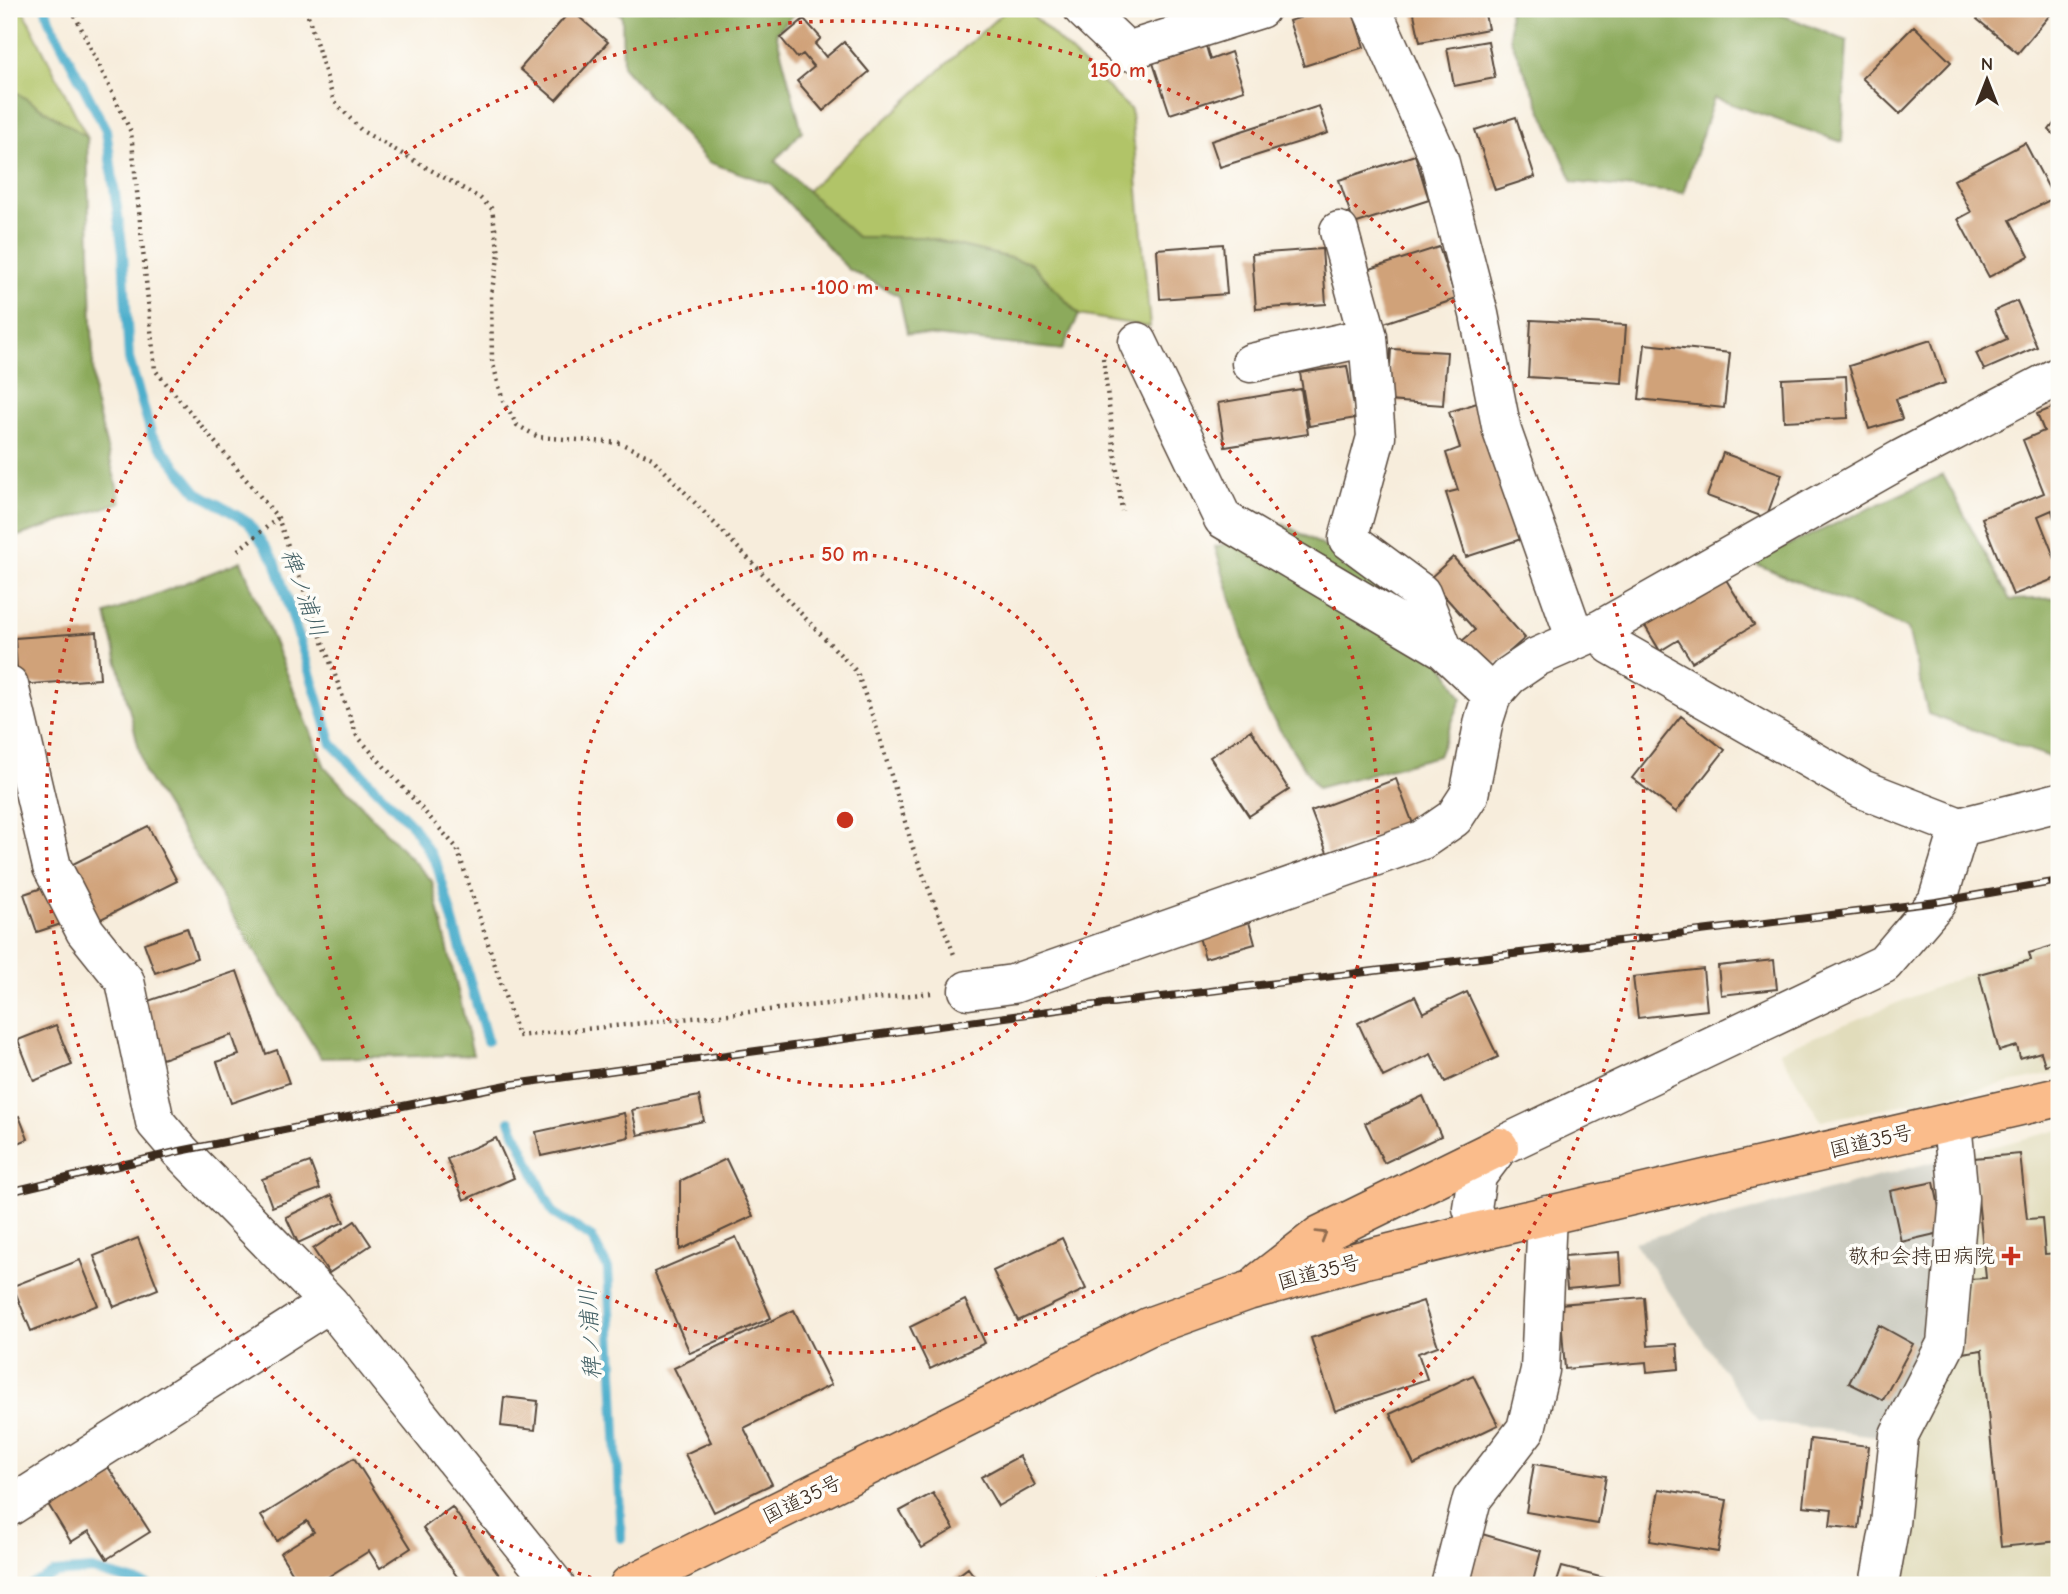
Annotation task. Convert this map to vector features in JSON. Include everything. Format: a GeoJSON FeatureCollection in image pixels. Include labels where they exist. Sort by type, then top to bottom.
{"type":"FeatureCollection","features":[{"type":"Feature","properties":{"kind":"highway","name":"国道35号"},"geometry":{"type":"LineString","coordinates":[[629,1585],[1148,1327],[1248,1291],[1480,1231],[2059,1097]]}},
{"type":"Feature","properties":{"kind":"highway"},"geometry":{"type":"LineString","coordinates":[[1248,1291],[1320,1235],[1499,1147]]}},
{"type":"Feature","properties":{"kind":"street"},"geometry":{"type":"LineString","coordinates":[[1083,9],[1127,51],[1260,9]]}},
{"type":"Feature","properties":{"kind":"street"},"geometry":{"type":"LineString","coordinates":[[1372,9],[1439,159],[1479,314],[1502,431],[1588,634],[1862,789],[1960,827],[2059,803]]}},
{"type":"Feature","properties":{"kind":"street"},"geometry":{"type":"LineString","coordinates":[[1339,231],[1368,337],[1376,437],[1349,539],[1420,593],[1443,649]]}},
{"type":"Feature","properties":{"kind":"street"},"geometry":{"type":"LineString","coordinates":[[1251,363],[1368,337]]}},
{"type":"Feature","properties":{"kind":"street"},"geometry":{"type":"LineString","coordinates":[[1138,342],[1223,519],[1443,649],[1492,695]]}},
{"type":"Feature","properties":{"kind":"street"},"geometry":{"type":"LineString","coordinates":[[968,990],[1013,984],[1422,840],[1454,818],[1469,795],[1484,720],[1492,695],[1509,676],[1537,657],[1588,634],[1900,459],[2059,376]]}},
{"type":"Feature","properties":{"kind":"street"},"geometry":{"type":"LineString","coordinates":[[9,685],[52,867],[85,931],[125,981],[155,1122],[329,1303],[555,1585]]}},
{"type":"Feature","properties":{"kind":"street"},"geometry":{"type":"LineString","coordinates":[[1480,1231],[1472,1208],[1477,1177],[1499,1147],[1884,964],[1937,902],[1960,827]]}},
{"type":"Feature","properties":{"kind":"street"},"geometry":{"type":"LineString","coordinates":[[1879,1585],[1890,1524],[1899,1435],[1946,1344],[1959,1198],[1952,1122]]}},
{"type":"Feature","properties":{"kind":"street"},"geometry":{"type":"LineString","coordinates":[[1450,1585],[1472,1499],[1526,1429],[1540,1370],[1547,1216]]}},
{"type":"Feature","properties":{"kind":"street"},"geometry":{"type":"LineString","coordinates":[[9,1507],[329,1303]]}},
{"type":"Feature","properties":{"kind":"path"},"geometry":{"type":"LineString","coordinates":[[72,9],[131,132],[155,370],[278,517],[357,736],[457,848],[518,1036],[968,990],[913,848],[857,672],[652,458],[620,443],[538,437],[517,425],[503,401],[492,360],[491,293],[499,254],[492,209],[480,198],[362,131],[334,101],[306,9]]}},
{"type":"Feature","properties":{"kind":"path"},"geometry":{"type":"LineString","coordinates":[[1122,511],[1101,342],[1138,342]]}},
{"type":"Feature","properties":{"kind":"path"},"geometry":{"type":"LineString","coordinates":[[238,550],[278,517]]}},
{"type":"Feature","properties":{"kind":"shaded area"},"geometry":{"type":"Polygon","coordinates":[[[2059,937],[2059,1073],[1821,1121],[1779,1051],[2059,937]]]}},
{"type":"Feature","properties":{"kind":"shaded area","name":"敬和会持田病院"},"geometry":{"type":"Polygon","coordinates":[[[2059,1130],[2059,1585],[1899,1585],[1915,1439],[1967,1153],[2059,1130]]]}},
{"type":"Feature","properties":{"kind":"shaded area"},"geometry":{"type":"Polygon","coordinates":[[[1947,1158],[1928,1349],[1883,1437],[1759,1421],[1634,1242],[1947,1158]]]}},
{"type":"Feature","properties":{"kind":"green space"},"geometry":{"type":"Polygon","coordinates":[[[9,9],[24,9],[87,137],[9,88],[9,9]]]}},
{"type":"Feature","properties":{"kind":"green space"},"geometry":{"type":"Polygon","coordinates":[[[608,9],[799,9],[776,33],[802,131],[775,161],[857,237],[923,237],[1031,263],[1079,315],[1062,350],[907,333],[899,296],[848,269],[771,184],[708,162],[623,67],[622,15],[608,9]]]}},
{"type":"Feature","properties":{"kind":"green space"},"geometry":{"type":"Polygon","coordinates":[[[1007,9],[1026,9],[1131,110],[1150,327],[1079,315],[1031,263],[923,237],[857,237],[807,191],[1007,9]]]}},
{"type":"Feature","properties":{"kind":"green space"},"geometry":{"type":"Polygon","coordinates":[[[1509,9],[1767,9],[1847,41],[1842,142],[1714,98],[1683,193],[1573,182],[1510,38],[1509,9]]]}},
{"type":"Feature","properties":{"kind":"green space"},"geometry":{"type":"Polygon","coordinates":[[[9,88],[87,137],[94,398],[121,502],[9,539],[9,88]]]}},
{"type":"Feature","properties":{"kind":"green space"},"geometry":{"type":"Polygon","coordinates":[[[1943,475],[2010,600],[2059,598],[2059,760],[1928,714],[1908,629],[1751,562],[1943,475]]]}},
{"type":"Feature","properties":{"kind":"green space"},"geometry":{"type":"Polygon","coordinates":[[[1283,524],[1402,589],[1462,698],[1438,756],[1317,788],[1264,705],[1215,547],[1283,524]]]}},
{"type":"Feature","properties":{"kind":"green space"},"geometry":{"type":"Polygon","coordinates":[[[241,561],[325,767],[432,881],[473,1055],[321,1058],[145,773],[106,614],[241,561]]]}},
{"type":"Feature","properties":{"kind":"building"},"geometry":{"type":"Polygon","coordinates":[[[1328,9],[1352,9],[1364,47],[1304,66],[1289,21],[1328,9]]]}},
{"type":"Feature","properties":{"kind":"building"},"geometry":{"type":"Polygon","coordinates":[[[1413,9],[1484,9],[1488,29],[1420,42],[1413,9]]]}},
{"type":"Feature","properties":{"kind":"building"},"geometry":{"type":"Polygon","coordinates":[[[1985,9],[2055,9],[2018,53],[1977,19],[1985,9]]]}},
{"type":"Feature","properties":{"kind":"building"},"geometry":{"type":"Polygon","coordinates":[[[571,10],[608,42],[556,100],[520,69],[571,10]]]}},
{"type":"Feature","properties":{"kind":"building"},"geometry":{"type":"Polygon","coordinates":[[[804,19],[821,38],[815,44],[826,57],[844,42],[869,72],[823,111],[797,81],[814,67],[803,54],[797,58],[781,38],[804,19]]]}},
{"type":"Feature","properties":{"kind":"building"},"geometry":{"type":"Polygon","coordinates":[[[1914,26],[1951,62],[1900,114],[1862,78],[1914,26]]]}},
{"type":"Feature","properties":{"kind":"building"},"geometry":{"type":"Polygon","coordinates":[[[1488,41],[1495,78],[1454,86],[1447,48],[1488,41]]]}},
{"type":"Feature","properties":{"kind":"building"},"geometry":{"type":"Polygon","coordinates":[[[1206,46],[1210,60],[1231,52],[1244,90],[1170,114],[1153,63],[1206,46]]]}},
{"type":"Feature","properties":{"kind":"building"},"geometry":{"type":"Polygon","coordinates":[[[1319,106],[1328,133],[1220,167],[1211,141],[1319,106]]]}},
{"type":"Feature","properties":{"kind":"building"},"geometry":{"type":"Polygon","coordinates":[[[1516,117],[1535,177],[1495,190],[1475,130],[1516,117]]]}},
{"type":"Feature","properties":{"kind":"building"},"geometry":{"type":"Polygon","coordinates":[[[2059,117],[2059,139],[2049,130],[2059,117]]]}},
{"type":"Feature","properties":{"kind":"building"},"geometry":{"type":"Polygon","coordinates":[[[2025,143],[2054,198],[2010,220],[2029,256],[1989,277],[1958,219],[1971,212],[1954,180],[2025,143]]]}},
{"type":"Feature","properties":{"kind":"building"},"geometry":{"type":"Polygon","coordinates":[[[1415,155],[1429,200],[1354,224],[1339,180],[1415,155]]]}},
{"type":"Feature","properties":{"kind":"building"},"geometry":{"type":"Polygon","coordinates":[[[1223,244],[1227,294],[1160,299],[1157,249],[1223,244]]]}},
{"type":"Feature","properties":{"kind":"building"},"geometry":{"type":"Polygon","coordinates":[[[1439,247],[1456,299],[1384,323],[1367,270],[1439,247]]]}},
{"type":"Feature","properties":{"kind":"building"},"geometry":{"type":"Polygon","coordinates":[[[1322,249],[1326,304],[1256,309],[1252,254],[1322,249]]]}},
{"type":"Feature","properties":{"kind":"building"},"geometry":{"type":"Polygon","coordinates":[[[2017,301],[2037,347],[1984,370],[1976,353],[2007,339],[1994,311],[2017,301]]]}},
{"type":"Feature","properties":{"kind":"building"},"geometry":{"type":"Polygon","coordinates":[[[1531,320],[1626,325],[1622,383],[1528,377],[1531,320]]]}},
{"type":"Feature","properties":{"kind":"building"},"geometry":{"type":"Polygon","coordinates":[[[1931,340],[1945,383],[1896,399],[1902,419],[1869,429],[1849,366],[1931,340]]]}},
{"type":"Feature","properties":{"kind":"building"},"geometry":{"type":"Polygon","coordinates":[[[1645,344],[1730,353],[1724,408],[1639,399],[1645,344]]]}},
{"type":"Feature","properties":{"kind":"building"},"geometry":{"type":"Polygon","coordinates":[[[1391,349],[1447,352],[1443,405],[1388,401],[1391,349]]]}},
{"type":"Feature","properties":{"kind":"building"},"geometry":{"type":"Polygon","coordinates":[[[1347,366],[1356,418],[1309,426],[1300,373],[1347,366]]]}},
{"type":"Feature","properties":{"kind":"building"},"geometry":{"type":"Polygon","coordinates":[[[1846,376],[1848,418],[1784,421],[1782,379],[1846,376]]]}},
{"type":"Feature","properties":{"kind":"building"},"geometry":{"type":"Polygon","coordinates":[[[1301,389],[1308,434],[1225,447],[1218,403],[1301,389]]]}},
{"type":"Feature","properties":{"kind":"building"},"geometry":{"type":"Polygon","coordinates":[[[1477,403],[1521,539],[1466,557],[1446,493],[1458,490],[1446,453],[1460,448],[1449,412],[1477,403]]]}},
{"type":"Feature","properties":{"kind":"building"},"geometry":{"type":"Polygon","coordinates":[[[2059,405],[2059,516],[2054,518],[2052,510],[2038,516],[2059,569],[2059,577],[2013,595],[1982,518],[2044,493],[2023,440],[2044,431],[2037,414],[2059,405]]]}},
{"type":"Feature","properties":{"kind":"building"},"geometry":{"type":"Polygon","coordinates":[[[1723,453],[1782,474],[1766,518],[1707,496],[1723,453]]]}},
{"type":"Feature","properties":{"kind":"building"},"geometry":{"type":"Polygon","coordinates":[[[1453,557],[1525,638],[1489,670],[1462,641],[1475,630],[1429,579],[1453,557]]]}},
{"type":"Feature","properties":{"kind":"building"},"geometry":{"type":"Polygon","coordinates":[[[1725,578],[1754,625],[1692,662],[1678,640],[1660,651],[1645,626],[1725,578]]]}},
{"type":"Feature","properties":{"kind":"building"},"geometry":{"type":"Polygon","coordinates":[[[97,632],[100,679],[18,685],[15,638],[97,632]]]}},
{"type":"Feature","properties":{"kind":"building"},"geometry":{"type":"Polygon","coordinates":[[[1681,716],[1725,750],[1676,812],[1632,778],[1681,716]]]}},
{"type":"Feature","properties":{"kind":"building"},"geometry":{"type":"Polygon","coordinates":[[[1251,730],[1289,790],[1249,816],[1210,757],[1251,730]]]}},
{"type":"Feature","properties":{"kind":"building"},"geometry":{"type":"Polygon","coordinates":[[[1396,779],[1413,824],[1328,855],[1311,811],[1396,779]]]}},
{"type":"Feature","properties":{"kind":"building"},"geometry":{"type":"Polygon","coordinates":[[[148,826],[177,881],[95,922],[67,867],[148,826]]]}},
{"type":"Feature","properties":{"kind":"building"},"geometry":{"type":"Polygon","coordinates":[[[48,886],[61,924],[37,932],[24,894],[48,886]]]}},
{"type":"Feature","properties":{"kind":"building"},"geometry":{"type":"Polygon","coordinates":[[[1249,922],[1255,944],[1205,958],[1199,937],[1249,922]]]}},
{"type":"Feature","properties":{"kind":"building"},"geometry":{"type":"Polygon","coordinates":[[[187,928],[197,958],[155,973],[144,943],[187,928]]]}},
{"type":"Feature","properties":{"kind":"building"},"geometry":{"type":"Polygon","coordinates":[[[2059,944],[2059,1061],[2045,1065],[2041,1052],[2020,1058],[2017,1046],[1999,1051],[1979,974],[2031,960],[2029,953],[2059,944]]]}},
{"type":"Feature","properties":{"kind":"building"},"geometry":{"type":"Polygon","coordinates":[[[1774,960],[1777,989],[1721,995],[1718,966],[1774,960]]]}},
{"type":"Feature","properties":{"kind":"building"},"geometry":{"type":"Polygon","coordinates":[[[1703,969],[1707,1010],[1638,1018],[1633,977],[1703,969]]]}},
{"type":"Feature","properties":{"kind":"building"},"geometry":{"type":"Polygon","coordinates":[[[237,971],[266,1054],[277,1050],[289,1083],[231,1103],[217,1062],[239,1055],[232,1035],[162,1059],[142,1003],[237,971]]]}},
{"type":"Feature","properties":{"kind":"building"},"geometry":{"type":"Polygon","coordinates":[[[1467,992],[1498,1057],[1445,1082],[1431,1054],[1383,1077],[1358,1023],[1415,996],[1423,1013],[1467,992]]]}},
{"type":"Feature","properties":{"kind":"building"},"geometry":{"type":"Polygon","coordinates":[[[56,1025],[72,1065],[34,1081],[18,1040],[56,1025]]]}},
{"type":"Feature","properties":{"kind":"building"},"geometry":{"type":"Polygon","coordinates":[[[699,1096],[704,1121],[638,1135],[632,1110],[699,1096]]]}},
{"type":"Feature","properties":{"kind":"building"},"geometry":{"type":"Polygon","coordinates":[[[1423,1096],[1441,1136],[1384,1163],[1365,1123],[1423,1096]]]}},
{"type":"Feature","properties":{"kind":"building"},"geometry":{"type":"Polygon","coordinates":[[[624,1113],[629,1137],[541,1156],[536,1132],[624,1113]]]}},
{"type":"Feature","properties":{"kind":"building"},"geometry":{"type":"Polygon","coordinates":[[[19,1116],[28,1139],[9,1147],[9,1120],[19,1116]]]}},
{"type":"Feature","properties":{"kind":"building"},"geometry":{"type":"Polygon","coordinates":[[[496,1138],[514,1178],[464,1200],[447,1159],[496,1138]]]}},
{"type":"Feature","properties":{"kind":"building"},"geometry":{"type":"Polygon","coordinates":[[[2020,1154],[2027,1219],[2042,1218],[2045,1254],[2059,1253],[2059,1317],[2056,1317],[2059,1354],[2059,1541],[2001,1547],[1982,1350],[1962,1353],[1969,1279],[1986,1278],[1974,1158],[2020,1154]]]}},
{"type":"Feature","properties":{"kind":"building"},"geometry":{"type":"Polygon","coordinates":[[[726,1159],[753,1216],[680,1250],[680,1181],[726,1159]]]}},
{"type":"Feature","properties":{"kind":"building"},"geometry":{"type":"Polygon","coordinates":[[[310,1162],[320,1189],[272,1207],[262,1179],[310,1162]]]}},
{"type":"Feature","properties":{"kind":"building"},"geometry":{"type":"Polygon","coordinates":[[[1934,1182],[1944,1232],[1901,1242],[1890,1191],[1934,1182]]]}},
{"type":"Feature","properties":{"kind":"building"},"geometry":{"type":"Polygon","coordinates":[[[332,1195],[344,1222],[298,1243],[286,1217],[332,1195]]]}},
{"type":"Feature","properties":{"kind":"building"},"geometry":{"type":"Polygon","coordinates":[[[355,1221],[371,1245],[329,1273],[313,1249],[355,1221]]]}},
{"type":"Feature","properties":{"kind":"building"},"geometry":{"type":"Polygon","coordinates":[[[736,1237],[771,1318],[690,1353],[654,1272],[736,1237]]]}},
{"type":"Feature","properties":{"kind":"building"},"geometry":{"type":"Polygon","coordinates":[[[138,1238],[158,1289],[114,1307],[94,1256],[138,1238]]]}},
{"type":"Feature","properties":{"kind":"building"},"geometry":{"type":"Polygon","coordinates":[[[1062,1238],[1086,1289],[1018,1321],[993,1271],[1062,1238]]]}},
{"type":"Feature","properties":{"kind":"building"},"geometry":{"type":"Polygon","coordinates":[[[1620,1252],[1622,1284],[1567,1289],[1564,1256],[1620,1252]]]}},
{"type":"Feature","properties":{"kind":"building"},"geometry":{"type":"Polygon","coordinates":[[[80,1260],[98,1305],[31,1331],[13,1286],[80,1260]]]}},
{"type":"Feature","properties":{"kind":"building"},"geometry":{"type":"Polygon","coordinates":[[[1644,1297],[1648,1346],[1677,1344],[1679,1369],[1647,1372],[1646,1362],[1565,1369],[1560,1304],[1644,1297]]]}},
{"type":"Feature","properties":{"kind":"building"},"geometry":{"type":"Polygon","coordinates":[[[965,1300],[985,1343],[930,1369],[910,1327],[965,1300]]]}},
{"type":"Feature","properties":{"kind":"building"},"geometry":{"type":"Polygon","coordinates":[[[1423,1301],[1438,1346],[1418,1353],[1427,1379],[1335,1411],[1311,1338],[1423,1301]]]}},
{"type":"Feature","properties":{"kind":"building"},"geometry":{"type":"Polygon","coordinates":[[[794,1310],[831,1385],[744,1428],[772,1484],[714,1512],[685,1454],[711,1442],[674,1368],[794,1310]]]}},
{"type":"Feature","properties":{"kind":"building"},"geometry":{"type":"Polygon","coordinates":[[[1879,1325],[1913,1344],[1883,1400],[1849,1383],[1879,1325]]]}},
{"type":"Feature","properties":{"kind":"building"},"geometry":{"type":"Polygon","coordinates":[[[1473,1375],[1498,1425],[1414,1465],[1390,1414],[1473,1375]]]}},
{"type":"Feature","properties":{"kind":"building"},"geometry":{"type":"Polygon","coordinates":[[[504,1397],[538,1401],[535,1430],[501,1426],[504,1397]]]}},
{"type":"Feature","properties":{"kind":"building"},"geometry":{"type":"Polygon","coordinates":[[[1810,1439],[1869,1446],[1859,1529],[1830,1526],[1832,1509],[1803,1506],[1810,1439]]]}},
{"type":"Feature","properties":{"kind":"building"},"geometry":{"type":"Polygon","coordinates":[[[1019,1456],[1035,1485],[998,1506],[981,1477],[1019,1456]]]}},
{"type":"Feature","properties":{"kind":"building"},"geometry":{"type":"Polygon","coordinates":[[[354,1458],[411,1548],[380,1568],[369,1551],[315,1585],[300,1585],[280,1553],[314,1532],[307,1521],[277,1541],[261,1516],[354,1458]]]}},
{"type":"Feature","properties":{"kind":"building"},"geometry":{"type":"Polygon","coordinates":[[[1534,1464],[1606,1476],[1598,1524],[1526,1512],[1534,1464]]]}},
{"type":"Feature","properties":{"kind":"building"},"geometry":{"type":"Polygon","coordinates":[[[108,1467],[150,1532],[107,1559],[89,1531],[71,1542],[48,1504],[108,1467]]]}},
{"type":"Feature","properties":{"kind":"building"},"geometry":{"type":"Polygon","coordinates":[[[1659,1489],[1727,1500],[1718,1552],[1650,1541],[1659,1489]]]}},
{"type":"Feature","properties":{"kind":"building"},"geometry":{"type":"Polygon","coordinates":[[[933,1493],[954,1529],[922,1548],[900,1511],[933,1493]]]}},
{"type":"Feature","properties":{"kind":"building"},"geometry":{"type":"Polygon","coordinates":[[[452,1507],[506,1585],[463,1585],[423,1528],[452,1507]]]}},
{"type":"Feature","properties":{"kind":"building"},"geometry":{"type":"Polygon","coordinates":[[[1475,1532],[1541,1551],[1532,1585],[1473,1585],[1461,1582],[1475,1532]]]}},
{"type":"Feature","properties":{"kind":"building"},"geometry":{"type":"Polygon","coordinates":[[[1562,1567],[1615,1581],[1614,1585],[1556,1585],[1562,1567]]]}},
{"type":"Feature","properties":{"kind":"building"},"geometry":{"type":"Polygon","coordinates":[[[968,1568],[981,1585],[945,1585],[968,1568]]]}},
{"type":"Feature","properties":{"kind":"waterway","name":"稗ノ浦川"},"geometry":{"type":"LineString","coordinates":[[46,9],[49,20],[106,130],[123,252],[129,359],[152,436],[197,492],[248,522],[275,561],[332,744],[413,826],[437,865],[487,1041]]}},
{"type":"Feature","properties":{"kind":"waterway","name":"稗ノ浦川"},"geometry":{"type":"LineString","coordinates":[[510,1121],[553,1213],[592,1238],[608,1269],[621,1538]]}},
{"type":"Feature","properties":{"kind":"waterway"},"geometry":{"type":"LineString","coordinates":[[31,1585],[55,1573],[92,1570],[147,1585]]}},
{"type":"Feature","properties":{"kind":"railway"},"geometry":{"type":"LineString","coordinates":[[9,1192],[180,1151],[507,1085],[1064,1009],[1937,902],[2059,881]]}},
{"type":"Feature","properties":{"kind":"place","name":"敬和会持田病院"},"geometry":{"type":"Point","coordinates":[2011,1256]}}]}
